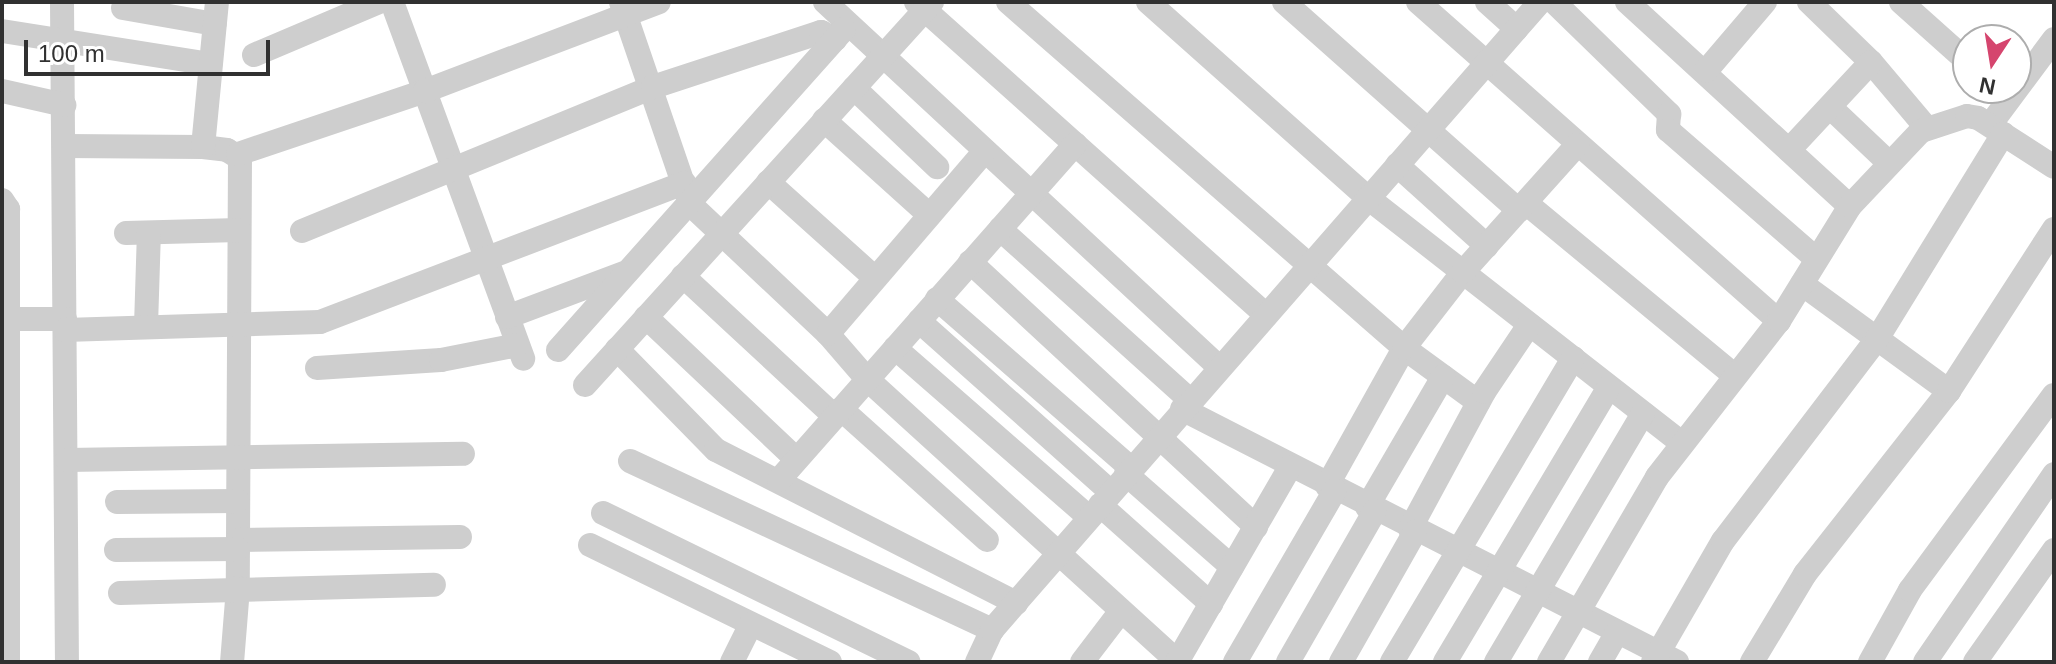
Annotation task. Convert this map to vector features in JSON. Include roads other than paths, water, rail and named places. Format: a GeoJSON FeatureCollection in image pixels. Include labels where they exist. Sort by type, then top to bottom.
{"type":"FeatureCollection","features":[{"type":"Feature","properties":{"kind":"street"},"geometry":{"type":"LineString","coordinates":[[62,2],[67,662]]}},
{"type":"Feature","properties":{"kind":"street"},"geometry":{"type":"LineString","coordinates":[[254,55],[379,2]]}},
{"type":"Feature","properties":{"kind":"street"},"geometry":{"type":"LineString","coordinates":[[317,368],[520,352],[392,2]]}},
{"type":"Feature","properties":{"kind":"street"},"geometry":{"type":"LineString","coordinates":[[64,146],[203,147],[238,154],[425,91],[624,8],[659,2]]}},
{"type":"Feature","properties":{"kind":"street"},"geometry":{"type":"LineString","coordinates":[[825,2],[842,31],[883,56],[1219,367]]}},
{"type":"Feature","properties":{"kind":"street"},"geometry":{"type":"LineString","coordinates":[[1008,2],[1404,348],[1478,402]]}},
{"type":"Feature","properties":{"kind":"street"},"geometry":{"type":"LineString","coordinates":[[1148,2],[1368,198],[1682,443]]}},
{"type":"Feature","properties":{"kind":"street"},"geometry":{"type":"LineString","coordinates":[[1284,2],[1427,131],[1735,376]]}},
{"type":"Feature","properties":{"kind":"street"},"geometry":{"type":"LineString","coordinates":[[1418,2],[1779,321]]}},
{"type":"Feature","properties":{"kind":"street"},"geometry":{"type":"LineString","coordinates":[[1487,2],[1517,29]]}},
{"type":"Feature","properties":{"kind":"street"},"geometry":{"type":"LineString","coordinates":[[977,662],[992,630],[1540,2]]}},
{"type":"Feature","properties":{"kind":"street"},"geometry":{"type":"LineString","coordinates":[[1554,2],[1669,114],[1668,130],[1814,257]]}},
{"type":"Feature","properties":{"kind":"street"},"geometry":{"type":"LineString","coordinates":[[1627,2],[1706,71],[1850,206]]}},
{"type":"Feature","properties":{"kind":"street"},"geometry":{"type":"LineString","coordinates":[[1706,71],[1765,2]]}},
{"type":"Feature","properties":{"kind":"street"},"geometry":{"type":"LineString","coordinates":[[1809,2],[1871,62],[1926,127]]}},
{"type":"Feature","properties":{"kind":"street"},"geometry":{"type":"LineString","coordinates":[[1901,2],[1952,48]]}},
{"type":"Feature","properties":{"kind":"street"},"geometry":{"type":"LineString","coordinates":[[585,385],[883,56],[924,5],[1266,315]]}},
{"type":"Feature","properties":{"kind":"street"},"geometry":{"type":"LineString","coordinates":[[123,8],[216,13],[203,147]]}},
{"type":"Feature","properties":{"kind":"street"},"geometry":{"type":"LineString","coordinates":[[624,8],[687,194],[722,234],[828,334],[867,379],[1170,659],[1211,604],[1290,467]]}},
{"type":"Feature","properties":{"kind":"street"},"geometry":{"type":"LineString","coordinates":[[2,31],[62,44],[210,64]]}},
{"type":"Feature","properties":{"kind":"street"},"geometry":{"type":"LineString","coordinates":[[302,231],[653,87],[821,32],[842,31]]}},
{"type":"Feature","properties":{"kind":"street"},"geometry":{"type":"LineString","coordinates":[[558,350],[630,270],[687,194],[842,31]]}},
{"type":"Feature","properties":{"kind":"street"},"geometry":{"type":"LineString","coordinates":[[2032,66],[2054,39]]}},
{"type":"Feature","properties":{"kind":"street"},"geometry":{"type":"LineString","coordinates":[[1789,150],[1871,62]]}},
{"type":"Feature","properties":{"kind":"street"},"geometry":{"type":"LineString","coordinates":[[854,88],[937,167]]}},
{"type":"Feature","properties":{"kind":"street"},"geometry":{"type":"LineString","coordinates":[[2,91],[64,105]]}},
{"type":"Feature","properties":{"kind":"street"},"geometry":{"type":"LineString","coordinates":[[1000,229],[1186,405],[1290,467],[1617,632],[1663,659],[1723,541],[1877,339],[1996,129],[2006,104]]}},
{"type":"Feature","properties":{"kind":"street"},"geometry":{"type":"LineString","coordinates":[[1830,107],[1889,163]]}},
{"type":"Feature","properties":{"kind":"street"},"geometry":{"type":"LineString","coordinates":[[1549,662],[1657,477],[1779,321],[1802,284],[1814,257],[1850,206],[1889,163],[1926,127],[1967,116],[1996,129],[2054,167]]}},
{"type":"Feature","properties":{"kind":"street"},"geometry":{"type":"LineString","coordinates":[[824,120],[929,215]]}},
{"type":"Feature","properties":{"kind":"street"},"geometry":{"type":"LineString","coordinates":[[779,480],[1075,144]]}},
{"type":"Feature","properties":{"kind":"street"},"geometry":{"type":"LineString","coordinates":[[1235,662],[1404,348],[1463,272],[1577,145]]}},
{"type":"Feature","properties":{"kind":"street"},"geometry":{"type":"LineString","coordinates":[[828,334],[985,151]]}},
{"type":"Feature","properties":{"kind":"street"},"geometry":{"type":"LineString","coordinates":[[232,662],[238,588],[238,154]]}},
{"type":"Feature","properties":{"kind":"street"},"geometry":{"type":"LineString","coordinates":[[1397,165],[1487,246]]}},
{"type":"Feature","properties":{"kind":"street"},"geometry":{"type":"LineString","coordinates":[[768,182],[874,277]]}},
{"type":"Feature","properties":{"kind":"street"},"geometry":{"type":"LineString","coordinates":[[4,319],[146,326],[320,322],[485,257],[687,194]]}},
{"type":"Feature","properties":{"kind":"street"},"geometry":{"type":"LineString","coordinates":[[2,200],[8,209],[4,257],[8,662]]}},
{"type":"Feature","properties":{"kind":"street"},"geometry":{"type":"LineString","coordinates":[[1752,662],[1805,574],[1949,391],[2054,229]]}},
{"type":"Feature","properties":{"kind":"street"},"geometry":{"type":"LineString","coordinates":[[146,326],[137,233],[239,230]]}},
{"type":"Feature","properties":{"kind":"street"},"geometry":{"type":"LineString","coordinates":[[970,262],[1256,527]]}},
{"type":"Feature","properties":{"kind":"street"},"geometry":{"type":"LineString","coordinates":[[507,317],[630,270]]}},
{"type":"Feature","properties":{"kind":"street"},"geometry":{"type":"LineString","coordinates":[[683,276],[987,540]]}},
{"type":"Feature","properties":{"kind":"street"},"geometry":{"type":"LineString","coordinates":[[1802,284],[1949,391]]}},
{"type":"Feature","properties":{"kind":"street"},"geometry":{"type":"LineString","coordinates":[[937,299],[1211,604]]}},
{"type":"Feature","properties":{"kind":"street"},"geometry":{"type":"LineString","coordinates":[[646,317],[796,459]]}},
{"type":"Feature","properties":{"kind":"street"},"geometry":{"type":"LineString","coordinates":[[919,321],[1111,491]]}},
{"type":"Feature","properties":{"kind":"street"},"geometry":{"type":"LineString","coordinates":[[1351,659],[1412,530],[1478,402],[1529,325]]}},
{"type":"Feature","properties":{"kind":"street"},"geometry":{"type":"LineString","coordinates":[[895,348],[1232,567]]}},
{"type":"Feature","properties":{"kind":"street"},"geometry":{"type":"LineString","coordinates":[[617,349],[708,445],[1016,603]]}},
{"type":"Feature","properties":{"kind":"street"},"geometry":{"type":"LineString","coordinates":[[1392,662],[1573,358]]}},
{"type":"Feature","properties":{"kind":"street"},"geometry":{"type":"LineString","coordinates":[[1288,662],[1443,377]]}},
{"type":"Feature","properties":{"kind":"street"},"geometry":{"type":"LineString","coordinates":[[1445,662],[1609,387]]}},
{"type":"Feature","properties":{"kind":"street"},"geometry":{"type":"LineString","coordinates":[[1870,662],[1910,590],[2054,395]]}},
{"type":"Feature","properties":{"kind":"street"},"geometry":{"type":"LineString","coordinates":[[1496,662],[1643,413]]}},
{"type":"Feature","properties":{"kind":"street"},"geometry":{"type":"LineString","coordinates":[[67,460],[463,454]]}},
{"type":"Feature","properties":{"kind":"street"},"geometry":{"type":"LineString","coordinates":[[630,461],[992,630]]}},
{"type":"Feature","properties":{"kind":"street"},"geometry":{"type":"LineString","coordinates":[[1925,662],[2054,474]]}},
{"type":"Feature","properties":{"kind":"street"},"geometry":{"type":"LineString","coordinates":[[117,502],[238,501]]}},
{"type":"Feature","properties":{"kind":"street"},"geometry":{"type":"LineString","coordinates":[[603,513],[909,662]]}},
{"type":"Feature","properties":{"kind":"street"},"geometry":{"type":"LineString","coordinates":[[116,550],[460,537]]}},
{"type":"Feature","properties":{"kind":"street"},"geometry":{"type":"LineString","coordinates":[[590,545],[830,662]]}},
{"type":"Feature","properties":{"kind":"street"},"geometry":{"type":"LineString","coordinates":[[1975,662],[2054,550]]}},
{"type":"Feature","properties":{"kind":"street"},"geometry":{"type":"LineString","coordinates":[[120,593],[434,585]]}},
{"type":"Feature","properties":{"kind":"street"},"geometry":{"type":"LineString","coordinates":[[1082,662],[1121,611]]}},
{"type":"Feature","properties":{"kind":"street"},"geometry":{"type":"LineString","coordinates":[[732,662],[751,624]]}},
{"type":"Feature","properties":{"kind":"street"},"geometry":{"type":"LineString","coordinates":[[1600,662],[1617,632]]}}]}
